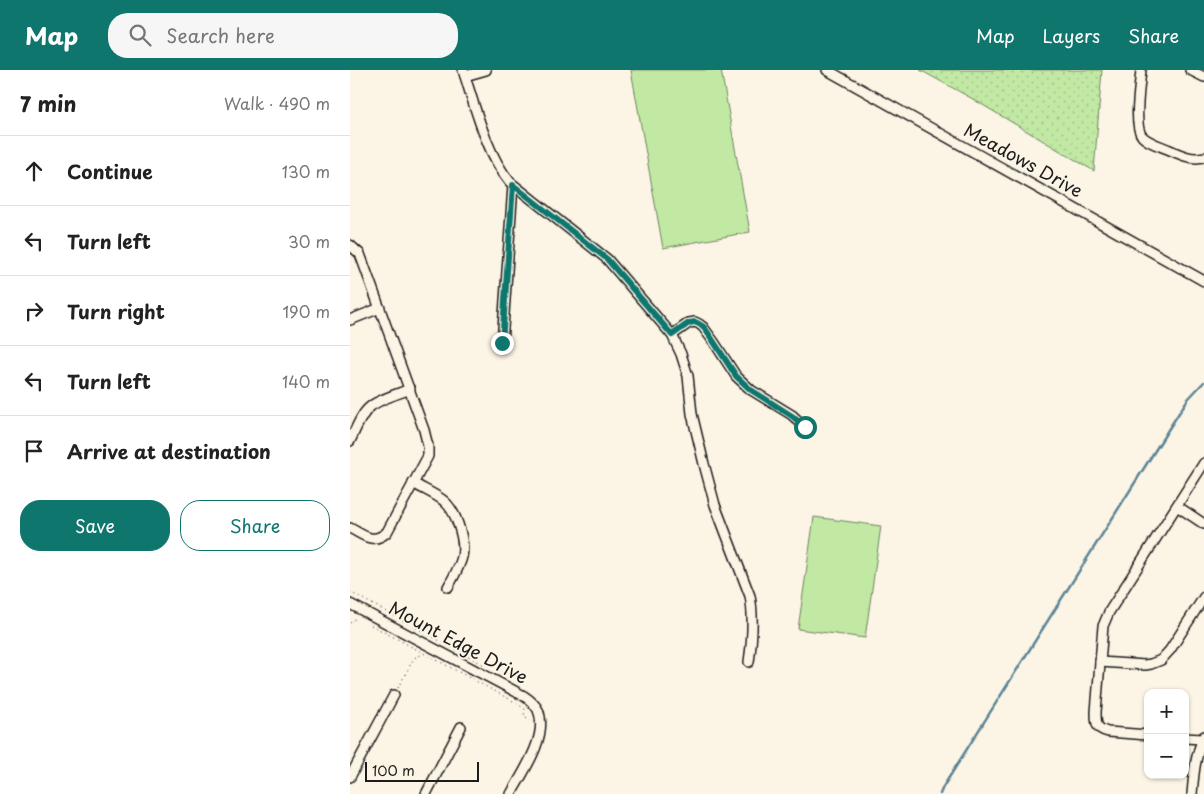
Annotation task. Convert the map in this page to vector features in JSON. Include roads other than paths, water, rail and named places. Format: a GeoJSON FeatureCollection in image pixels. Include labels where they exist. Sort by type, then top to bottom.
{"type":"FeatureCollection","features":[{"type":"Feature","properties":{"kind":"street"},"geometry":{"type":"LineString","coordinates":[[486,70],[464,73],[480,121],[502,173],[513,185],[607,259],[672,335],[681,354],[688,376],[692,414],[715,505],[751,603],[749,662]]}},
{"type":"Feature","properties":{"kind":"street","name":"Meadows Drive"},"geometry":{"type":"LineString","coordinates":[[827,70],[1204,281]]}},
{"type":"Feature","properties":{"kind":"street"},"geometry":{"type":"LineString","coordinates":[[1141,70],[1137,119],[1138,128],[1142,136],[1157,145],[1185,156],[1204,157]]}},
{"type":"Feature","properties":{"kind":"street"},"geometry":{"type":"LineString","coordinates":[[1190,70],[1204,78]]}},
{"type":"Feature","properties":{"kind":"street"},"geometry":{"type":"LineString","coordinates":[[502,343],[513,185]]}},
{"type":"Feature","properties":{"kind":"street"},"geometry":{"type":"LineString","coordinates":[[350,245],[360,254],[410,389],[428,446],[428,456],[386,532],[377,539],[370,538],[350,528]]}},
{"type":"Feature","properties":{"kind":"street"},"geometry":{"type":"LineString","coordinates":[[350,320],[380,308]]}},
{"type":"Feature","properties":{"kind":"street"},"geometry":{"type":"LineString","coordinates":[[672,335],[689,323],[695,322],[704,327],[736,376],[751,390],[792,416],[805,427]]}},
{"type":"Feature","properties":{"kind":"street"},"geometry":{"type":"LineString","coordinates":[[350,441],[370,406],[410,389]]}},
{"type":"Feature","properties":{"kind":"street"},"geometry":{"type":"LineString","coordinates":[[1144,735],[1108,732],[1098,727],[1096,712],[1104,626],[1108,612],[1204,463]]}},
{"type":"Feature","properties":{"kind":"street"},"geometry":{"type":"LineString","coordinates":[[413,483],[449,505],[460,530],[464,546],[463,554],[448,588]]}},
{"type":"Feature","properties":{"kind":"street"},"geometry":{"type":"LineString","coordinates":[[1177,506],[1204,524]]}},
{"type":"Feature","properties":{"kind":"street"},"geometry":{"type":"LineString","coordinates":[[1100,662],[1145,665],[1161,660],[1170,650],[1204,597]]}},
{"type":"Feature","properties":{"kind":"street","name":"Mount Edge Drive"},"geometry":{"type":"LineString","coordinates":[[350,604],[524,696],[538,710],[541,732],[536,747],[511,794]]}},
{"type":"Feature","properties":{"kind":"street"},"geometry":{"type":"LineString","coordinates":[[350,777],[394,695]]}},
{"type":"Feature","properties":{"kind":"street"},"geometry":{"type":"LineString","coordinates":[[426,794],[461,727]]}},
{"type":"Feature","properties":{"kind":"street"},"geometry":{"type":"LineString","coordinates":[[1189,738],[1203,737],[1195,761],[1192,794]]}},
{"type":"Feature","properties":{"kind":"waterway"},"geometry":{"type":"LineString","coordinates":[[940,794],[1168,430],[1188,399],[1204,382]]}}]}
